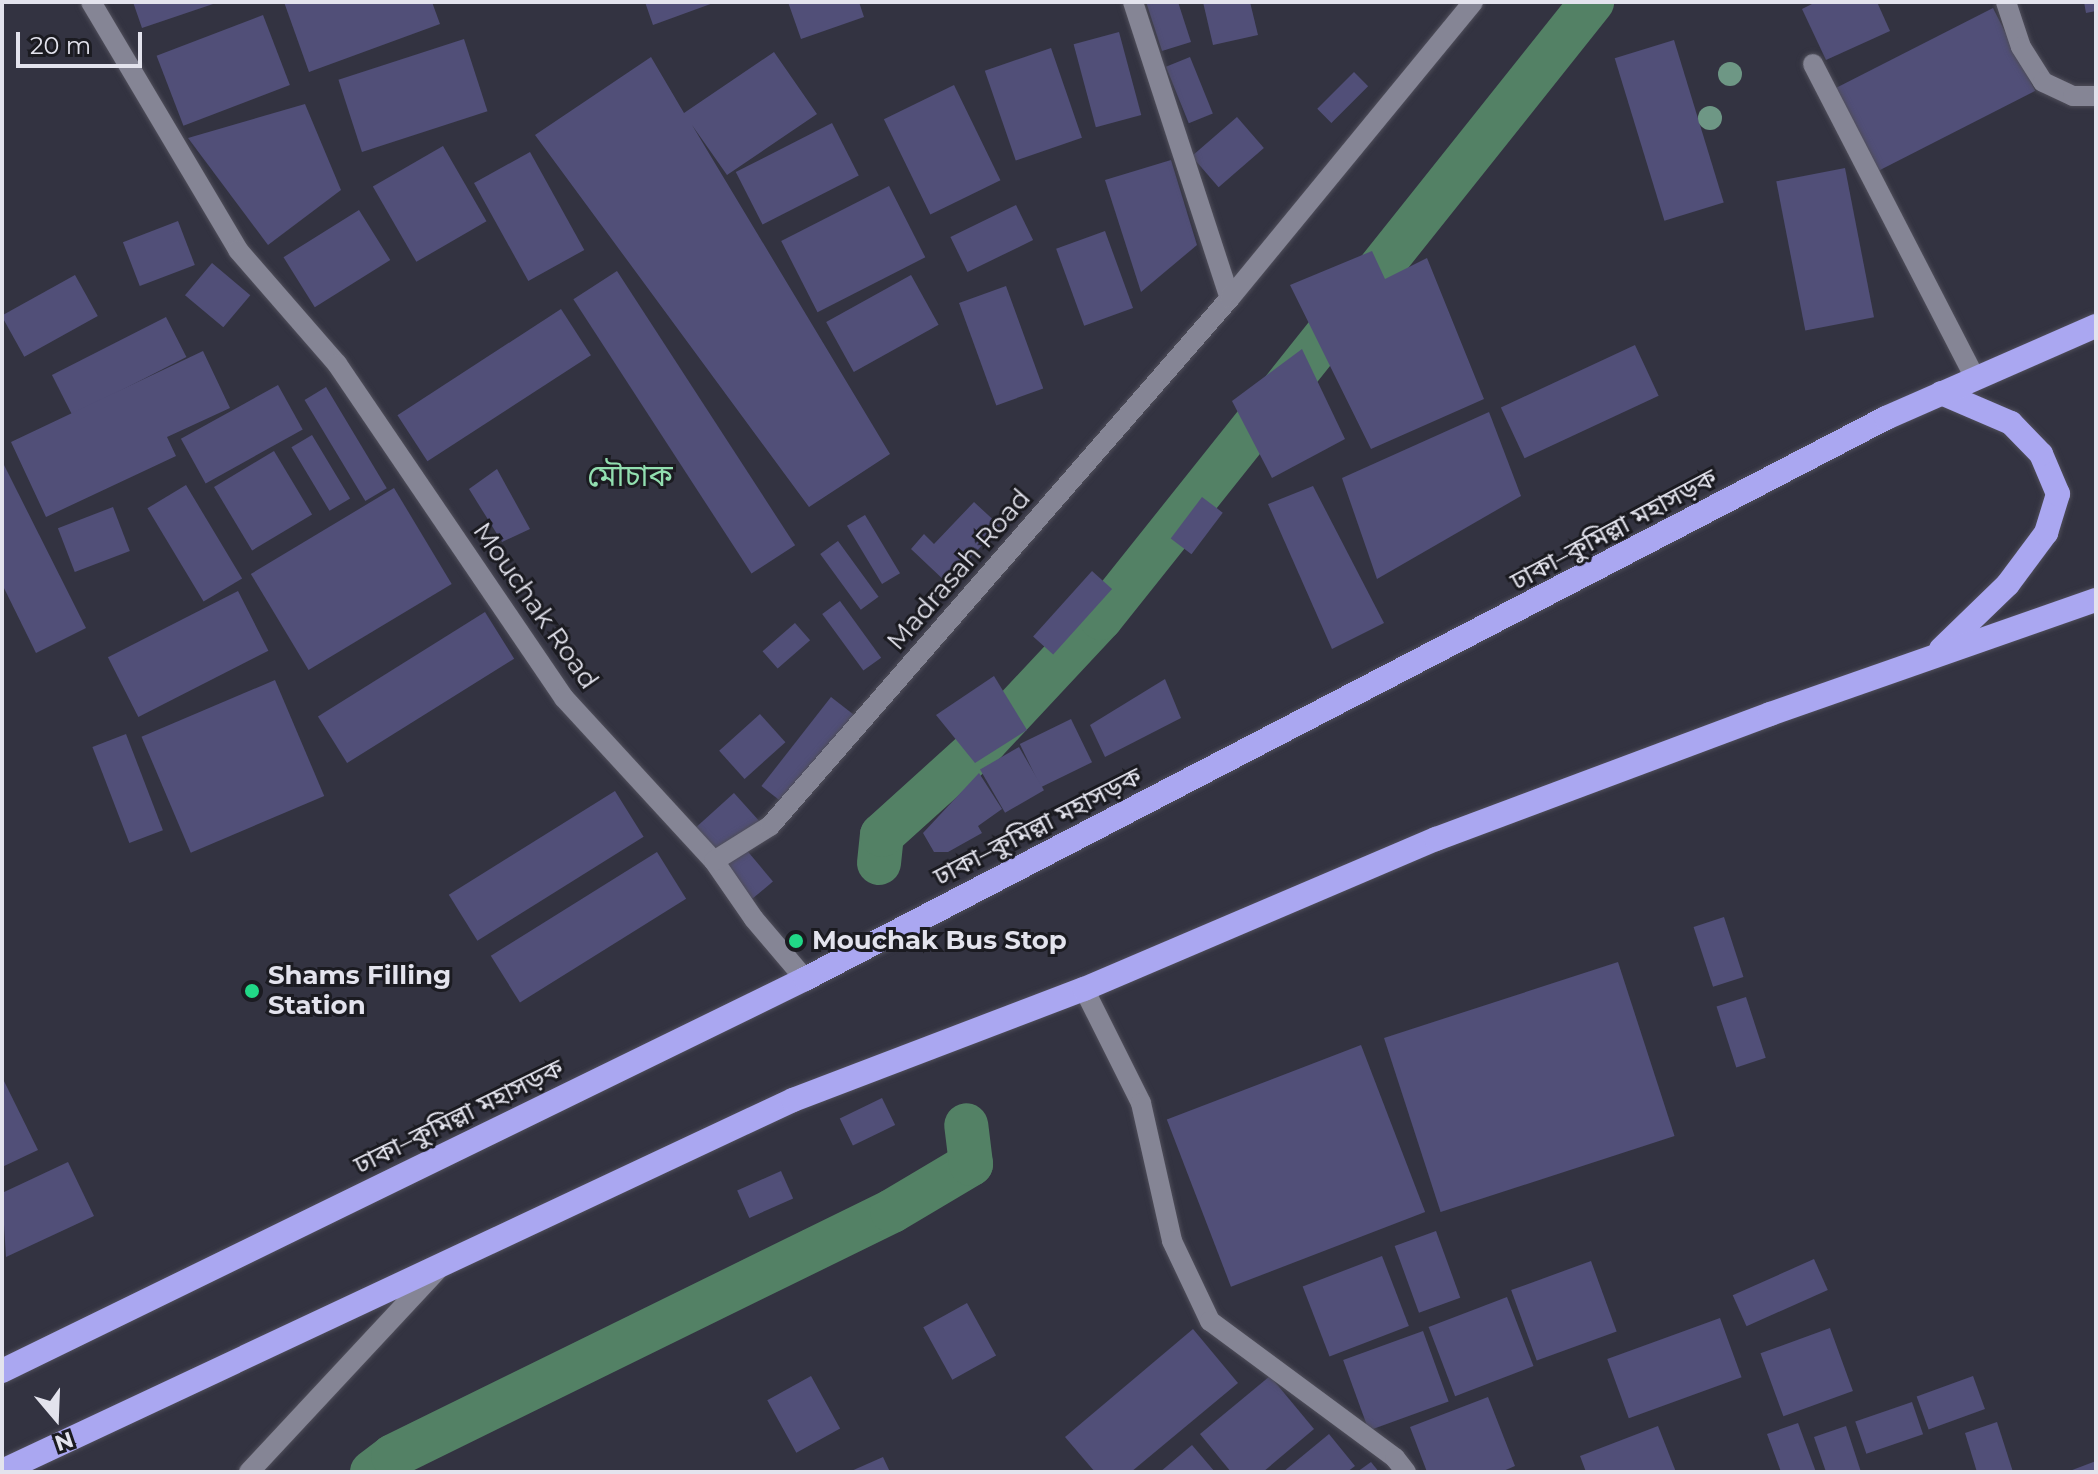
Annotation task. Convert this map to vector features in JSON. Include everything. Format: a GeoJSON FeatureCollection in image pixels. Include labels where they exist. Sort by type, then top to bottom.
{"type":"FeatureCollection","features":[{"type":"Feature","properties":{"kind":"highway","name":"ঢাকা–কুমিল্লা মহাসড়ক"},"geometry":{"type":"LineString","coordinates":[[2,1371],[805,979],[1941,393],[2096,326]]}},
{"type":"Feature","properties":{"kind":"highway"},"geometry":{"type":"LineString","coordinates":[[1934,656],[2008,584],[2046,533],[2058,494],[2041,454],[2011,423],[1941,393]]}},
{"type":"Feature","properties":{"kind":"highway"},"geometry":{"type":"LineString","coordinates":[[2,1471],[450,1256],[793,1100],[1084,989],[1436,839],[1934,656],[2096,600]]}},
{"type":"Feature","properties":{"kind":"street","name":"Mouchak Road"},"geometry":{"type":"LineString","coordinates":[[91,2],[238,250],[337,364],[564,698],[714,861],[754,919],[805,979]]}},
{"type":"Feature","properties":{"kind":"street"},"geometry":{"type":"LineString","coordinates":[[1133,2],[1230,298]]}},
{"type":"Feature","properties":{"kind":"street","name":"Madrasah Road"},"geometry":{"type":"LineString","coordinates":[[714,861],[770,826],[1230,298],[1473,2]]}},
{"type":"Feature","properties":{"kind":"street"},"geometry":{"type":"LineString","coordinates":[[2006,2],[2021,47],[2043,82],[2073,96],[2096,96]]}},
{"type":"Feature","properties":{"kind":"street"},"geometry":{"type":"LineString","coordinates":[[1813,64],[1975,378]]}},
{"type":"Feature","properties":{"kind":"street"},"geometry":{"type":"LineString","coordinates":[[1084,989],[1141,1103],[1172,1241],[1210,1321],[1395,1458],[1406,1472]]}},
{"type":"Feature","properties":{"kind":"street"},"geometry":{"type":"LineString","coordinates":[[252,1469],[450,1256]]}},
{"type":"Feature","properties":{"kind":"building"},"geometry":{"type":"Polygon","coordinates":[[[133,2],[216,2],[216,3],[142,28],[133,2]]]}},
{"type":"Feature","properties":{"kind":"building"},"geometry":{"type":"Polygon","coordinates":[[[284,2],[432,2],[440,24],[309,72],[284,2]]]}},
{"type":"Feature","properties":{"kind":"building"},"geometry":{"type":"Polygon","coordinates":[[[645,2],[716,2],[653,25],[645,2]]]}},
{"type":"Feature","properties":{"kind":"building"},"geometry":{"type":"Polygon","coordinates":[[[788,2],[859,2],[864,17],[801,39],[788,2]]]}},
{"type":"Feature","properties":{"kind":"building"},"geometry":{"type":"Polygon","coordinates":[[[1146,2],[1178,2],[1191,42],[1162,51],[1146,2]]]}},
{"type":"Feature","properties":{"kind":"building"},"geometry":{"type":"Polygon","coordinates":[[[1203,2],[1250,2],[1258,35],[1213,45],[1203,2]]]}},
{"type":"Feature","properties":{"kind":"building"},"geometry":{"type":"Polygon","coordinates":[[[1816,2],[1877,2],[1890,31],[1826,60],[1802,9],[1816,2]]]}},
{"type":"Feature","properties":{"kind":"building"},"geometry":{"type":"Polygon","coordinates":[[[2084,2],[2096,2],[2096,11],[2086,13],[2084,2]]]}},
{"type":"Feature","properties":{"kind":"building"},"geometry":{"type":"Polygon","coordinates":[[[1993,8],[2035,91],[1877,172],[1834,89],[1993,8]]]}},
{"type":"Feature","properties":{"kind":"building"},"geometry":{"type":"Polygon","coordinates":[[[263,15],[290,85],[183,126],[157,56],[263,15]]]}},
{"type":"Feature","properties":{"kind":"building"},"geometry":{"type":"Polygon","coordinates":[[[1119,32],[1141,115],[1096,127],[1074,44],[1119,32]]]}},
{"type":"Feature","properties":{"kind":"building"},"geometry":{"type":"Polygon","coordinates":[[[464,39],[487,111],[362,152],[338,80],[464,39]]]}},
{"type":"Feature","properties":{"kind":"building"},"geometry":{"type":"Polygon","coordinates":[[[1674,40],[1724,203],[1664,221],[1615,58],[1674,40]]]}},
{"type":"Feature","properties":{"kind":"building"},"geometry":{"type":"Polygon","coordinates":[[[1051,48],[1082,138],[1016,161],[985,71],[1051,48]]]}},
{"type":"Feature","properties":{"kind":"building"},"geometry":{"type":"Polygon","coordinates":[[[774,52],[817,114],[727,175],[692,125],[890,454],[809,507],[535,135],[651,57],[684,113],[774,52]]]}},
{"type":"Feature","properties":{"kind":"building"},"geometry":{"type":"Polygon","coordinates":[[[1190,57],[1213,114],[1189,123],[1166,67],[1190,57]]]}},
{"type":"Feature","properties":{"kind":"building"},"geometry":{"type":"Polygon","coordinates":[[[1354,72],[1368,86],[1331,123],[1317,109],[1354,72]]]}},
{"type":"Feature","properties":{"kind":"building"},"geometry":{"type":"Polygon","coordinates":[[[954,85],[1000,180],[930,214],[884,119],[954,85]]]}},
{"type":"Feature","properties":{"kind":"building"},"geometry":{"type":"Polygon","coordinates":[[[305,104],[341,190],[268,245],[188,138],[305,104]]]}},
{"type":"Feature","properties":{"kind":"building"},"geometry":{"type":"Polygon","coordinates":[[[1237,117],[1264,148],[1219,187],[1192,156],[1237,117]]]}},
{"type":"Feature","properties":{"kind":"building"},"geometry":{"type":"Polygon","coordinates":[[[832,123],[859,176],[763,225],[736,172],[832,123]]]}},
{"type":"Feature","properties":{"kind":"building"},"geometry":{"type":"Polygon","coordinates":[[[443,146],[486,221],[416,262],[373,187],[443,146]]]}},
{"type":"Feature","properties":{"kind":"building"},"geometry":{"type":"Polygon","coordinates":[[[530,152],[584,250],[528,281],[474,183],[530,152]]]}},
{"type":"Feature","properties":{"kind":"building"},"geometry":{"type":"Polygon","coordinates":[[[1171,160],[1197,245],[1141,292],[1105,180],[1171,160]]]}},
{"type":"Feature","properties":{"kind":"building"},"geometry":{"type":"Polygon","coordinates":[[[1845,168],[1874,317],[1805,331],[1776,181],[1845,168]]]}},
{"type":"Feature","properties":{"kind":"building"},"geometry":{"type":"Polygon","coordinates":[[[889,186],[925,257],[818,312],[781,241],[889,186]]]}},
{"type":"Feature","properties":{"kind":"building"},"geometry":{"type":"Polygon","coordinates":[[[1016,205],[1033,240],[967,272],[950,237],[1016,205]]]}},
{"type":"Feature","properties":{"kind":"building"},"geometry":{"type":"Polygon","coordinates":[[[359,210],[390,260],[315,307],[284,257],[359,210]]]}},
{"type":"Feature","properties":{"kind":"building"},"geometry":{"type":"Polygon","coordinates":[[[178,221],[195,265],[140,286],[123,242],[178,221]]]}},
{"type":"Feature","properties":{"kind":"building"},"geometry":{"type":"Polygon","coordinates":[[[1105,231],[1133,308],[1084,326],[1056,249],[1105,231]]]}},
{"type":"Feature","properties":{"kind":"building"},"geometry":{"type":"Polygon","coordinates":[[[1372,251],[1385,279],[1427,258],[1484,399],[1371,449],[1290,285],[1372,251]]]}},
{"type":"Feature","properties":{"kind":"building"},"geometry":{"type":"Polygon","coordinates":[[[212,263],[250,295],[223,327],[185,295],[212,263]]]}},
{"type":"Feature","properties":{"kind":"building"},"geometry":{"type":"Polygon","coordinates":[[[617,271],[795,545],[751,574],[573,299],[617,271]]]}},
{"type":"Feature","properties":{"kind":"building"},"geometry":{"type":"Polygon","coordinates":[[[75,275],[98,316],[24,357],[2,315],[75,275]]]}},
{"type":"Feature","properties":{"kind":"building"},"geometry":{"type":"Polygon","coordinates":[[[911,275],[939,325],[854,372],[826,322],[911,275]]]}},
{"type":"Feature","properties":{"kind":"building"},"geometry":{"type":"Polygon","coordinates":[[[1006,286],[1043,388],[996,406],[959,303],[1006,286]]]}},
{"type":"Feature","properties":{"kind":"building"},"geometry":{"type":"Polygon","coordinates":[[[561,309],[591,355],[427,461],[397,415],[561,309]]]}},
{"type":"Feature","properties":{"kind":"building"},"geometry":{"type":"Polygon","coordinates":[[[166,317],[186,357],[72,415],[52,375],[166,317]]]}},
{"type":"Feature","properties":{"kind":"building"},"geometry":{"type":"Polygon","coordinates":[[[1635,345],[1659,396],[1525,458],[1501,408],[1635,345]]]}},
{"type":"Feature","properties":{"kind":"building"},"geometry":{"type":"Polygon","coordinates":[[[1302,349],[1345,439],[1272,478],[1232,401],[1302,349]]]}},
{"type":"Feature","properties":{"kind":"building"},"geometry":{"type":"Polygon","coordinates":[[[203,351],[230,408],[167,437],[176,456],[46,517],[11,442],[203,351]]]}},
{"type":"Feature","properties":{"kind":"building"},"geometry":{"type":"Polygon","coordinates":[[[278,385],[303,430],[206,483],[181,439],[278,385]]]}},
{"type":"Feature","properties":{"kind":"building"},"geometry":{"type":"Polygon","coordinates":[[[326,387],[387,488],[365,501],[305,400],[326,387]]]}},
{"type":"Feature","properties":{"kind":"building"},"geometry":{"type":"Polygon","coordinates":[[[1489,412],[1521,496],[1377,579],[1342,478],[1489,412]]]}},
{"type":"Feature","properties":{"kind":"building"},"geometry":{"type":"Polygon","coordinates":[[[312,435],[350,498],[330,511],[291,447],[312,435]]]}},
{"type":"Feature","properties":{"kind":"building"},"geometry":{"type":"Polygon","coordinates":[[[274,451],[312,514],[252,550],[214,487],[274,451]]]}},
{"type":"Feature","properties":{"kind":"building"},"geometry":{"type":"Polygon","coordinates":[[[2,461],[86,628],[36,653],[2,584],[2,461]]]}},
{"type":"Feature","properties":{"kind":"building"},"geometry":{"type":"Polygon","coordinates":[[[497,469],[530,529],[502,542],[469,489],[497,469]]]}},
{"type":"Feature","properties":{"kind":"building"},"geometry":{"type":"Polygon","coordinates":[[[186,485],[242,578],[204,602],[147,508],[186,485]]]}},
{"type":"Feature","properties":{"kind":"building"},"geometry":{"type":"Polygon","coordinates":[[[1313,486],[1384,623],[1332,649],[1268,504],[1313,486]]]}},
{"type":"Feature","properties":{"kind":"building"},"geometry":{"type":"Polygon","coordinates":[[[394,488],[452,584],[309,670],[251,574],[394,488]]]}},
{"type":"Feature","properties":{"kind":"building"},"geometry":{"type":"Polygon","coordinates":[[[1202,497],[1223,513],[1191,554],[1171,539],[1202,497]]]}},
{"type":"Feature","properties":{"kind":"building"},"geometry":{"type":"Polygon","coordinates":[[[974,502],[1000,526],[947,583],[911,549],[924,534],[934,544],[974,502]]]}},
{"type":"Feature","properties":{"kind":"building"},"geometry":{"type":"Polygon","coordinates":[[[113,507],[130,551],[75,572],[58,528],[113,507]]]}},
{"type":"Feature","properties":{"kind":"building"},"geometry":{"type":"Polygon","coordinates":[[[865,515],[900,573],[882,584],[847,526],[865,515]]]}},
{"type":"Feature","properties":{"kind":"building"},"geometry":{"type":"Polygon","coordinates":[[[838,541],[879,597],[861,610],[820,554],[838,541]]]}},
{"type":"Feature","properties":{"kind":"building"},"geometry":{"type":"Polygon","coordinates":[[[1092,571],[1112,589],[1053,654],[1033,636],[1092,571]]]}},
{"type":"Feature","properties":{"kind":"building"},"geometry":{"type":"Polygon","coordinates":[[[238,591],[268,651],[138,717],[108,657],[238,591]]]}},
{"type":"Feature","properties":{"kind":"building"},"geometry":{"type":"Polygon","coordinates":[[[840,601],[881,658],[863,671],[822,614],[840,601]]]}},
{"type":"Feature","properties":{"kind":"building"},"geometry":{"type":"Polygon","coordinates":[[[485,612],[514,659],[347,763],[318,716],[485,612]]]}},
{"type":"Feature","properties":{"kind":"building"},"geometry":{"type":"Polygon","coordinates":[[[795,623],[810,640],[778,669],[763,651],[795,623]]]}},
{"type":"Feature","properties":{"kind":"building"},"geometry":{"type":"Polygon","coordinates":[[[994,676],[1027,730],[975,763],[936,715],[994,676]]]}},
{"type":"Feature","properties":{"kind":"building"},"geometry":{"type":"Polygon","coordinates":[[[1165,679],[1181,718],[1105,757],[1090,725],[1165,679]]]}},
{"type":"Feature","properties":{"kind":"building"},"geometry":{"type":"Polygon","coordinates":[[[275,680],[324,796],[191,853],[142,737],[275,680]]]}},
{"type":"Feature","properties":{"kind":"building"},"geometry":{"type":"Polygon","coordinates":[[[831,697],[855,716],[786,805],[761,786],[831,697]]]}},
{"type":"Feature","properties":{"kind":"building"},"geometry":{"type":"Polygon","coordinates":[[[760,714],[785,742],[745,779],[719,751],[760,714]]]}},
{"type":"Feature","properties":{"kind":"building"},"geometry":{"type":"Polygon","coordinates":[[[1071,719],[1092,762],[1041,787],[1020,744],[1071,719]]]}},
{"type":"Feature","properties":{"kind":"building"},"geometry":{"type":"Polygon","coordinates":[[[126,734],[163,830],[129,843],[92,747],[126,734]]]}},
{"type":"Feature","properties":{"kind":"building"},"geometry":{"type":"Polygon","coordinates":[[[1019,747],[1044,790],[1005,813],[980,770],[1019,747]]]}},
{"type":"Feature","properties":{"kind":"building"},"geometry":{"type":"Polygon","coordinates":[[[979,773],[1002,809],[978,826],[982,833],[948,852],[934,852],[923,833],[979,773]]]}},
{"type":"Feature","properties":{"kind":"building"},"geometry":{"type":"Polygon","coordinates":[[[615,791],[644,837],[477,941],[449,895],[615,791]]]}},
{"type":"Feature","properties":{"kind":"building"},"geometry":{"type":"Polygon","coordinates":[[[734,793],[759,821],[722,855],[696,827],[734,793]]]}},
{"type":"Feature","properties":{"kind":"building"},"geometry":{"type":"Polygon","coordinates":[[[744,847],[773,881],[751,899],[723,865],[744,847]]]}},
{"type":"Feature","properties":{"kind":"building"},"geometry":{"type":"Polygon","coordinates":[[[657,852],[686,899],[520,1003],[491,956],[657,852]]]}},
{"type":"Feature","properties":{"kind":"building"},"geometry":{"type":"Polygon","coordinates":[[[1724,917],[1743,977],[1713,987],[1694,927],[1724,917]]]}},
{"type":"Feature","properties":{"kind":"building"},"geometry":{"type":"Polygon","coordinates":[[[1618,962],[1675,1136],[1441,1212],[1384,1038],[1618,962]]]}},
{"type":"Feature","properties":{"kind":"building"},"geometry":{"type":"Polygon","coordinates":[[[1746,997],[1766,1058],[1736,1067],[1717,1007],[1746,997]]]}},
{"type":"Feature","properties":{"kind":"building"},"geometry":{"type":"Polygon","coordinates":[[[1361,1045],[1425,1212],[1231,1287],[1167,1120],[1361,1045]]]}},
{"type":"Feature","properties":{"kind":"building"},"geometry":{"type":"Polygon","coordinates":[[[2,1077],[38,1150],[2,1167],[2,1077]]]}},
{"type":"Feature","properties":{"kind":"building"},"geometry":{"type":"Polygon","coordinates":[[[882,1098],[895,1125],[853,1146],[840,1119],[882,1098]]]}},
{"type":"Feature","properties":{"kind":"building"},"geometry":{"type":"Polygon","coordinates":[[[68,1162],[94,1216],[6,1257],[2,1193],[68,1162]]]}},
{"type":"Feature","properties":{"kind":"building"},"geometry":{"type":"Polygon","coordinates":[[[781,1171],[793,1198],[749,1218],[737,1191],[781,1171]]]}},
{"type":"Feature","properties":{"kind":"building"},"geometry":{"type":"Polygon","coordinates":[[[1436,1231],[1460,1298],[1419,1313],[1395,1246],[1436,1231]]]}},
{"type":"Feature","properties":{"kind":"building"},"geometry":{"type":"Polygon","coordinates":[[[1382,1256],[1409,1326],[1330,1356],[1303,1286],[1382,1256]]]}},
{"type":"Feature","properties":{"kind":"building"},"geometry":{"type":"Polygon","coordinates":[[[1814,1259],[1828,1290],[1747,1326],[1733,1295],[1814,1259]]]}},
{"type":"Feature","properties":{"kind":"building"},"geometry":{"type":"Polygon","coordinates":[[[1591,1261],[1617,1331],[1537,1361],[1511,1290],[1591,1261]]]}},
{"type":"Feature","properties":{"kind":"building"},"geometry":{"type":"Polygon","coordinates":[[[1507,1297],[1534,1366],[1455,1396],[1429,1327],[1507,1297]]]}},
{"type":"Feature","properties":{"kind":"building"},"geometry":{"type":"Polygon","coordinates":[[[967,1303],[996,1355],[952,1380],[923,1327],[967,1303]]]}},
{"type":"Feature","properties":{"kind":"building"},"geometry":{"type":"Polygon","coordinates":[[[1720,1318],[1742,1377],[1629,1418],[1607,1359],[1720,1318]]]}},
{"type":"Feature","properties":{"kind":"building"},"geometry":{"type":"Polygon","coordinates":[[[1830,1328],[1853,1391],[1783,1416],[1760,1353],[1830,1328]]]}},
{"type":"Feature","properties":{"kind":"building"},"geometry":{"type":"Polygon","coordinates":[[[1193,1329],[1238,1383],[1131,1472],[1095,1472],[1065,1437],[1193,1329]]]}},
{"type":"Feature","properties":{"kind":"building"},"geometry":{"type":"Polygon","coordinates":[[[1423,1331],[1449,1401],[1369,1431],[1343,1360],[1423,1331]]]}},
{"type":"Feature","properties":{"kind":"building"},"geometry":{"type":"Polygon","coordinates":[[[811,1376],[840,1428],[796,1453],[767,1400],[811,1376]]]}},
{"type":"Feature","properties":{"kind":"building"},"geometry":{"type":"Polygon","coordinates":[[[1270,1376],[1314,1429],[1263,1472],[1231,1472],[1200,1434],[1270,1376]]]}},
{"type":"Feature","properties":{"kind":"building"},"geometry":{"type":"Polygon","coordinates":[[[1973,1376],[1985,1409],[1929,1429],[1917,1397],[1973,1376]]]}},
{"type":"Feature","properties":{"kind":"building"},"geometry":{"type":"Polygon","coordinates":[[[1488,1397],[1515,1466],[1501,1472],[1427,1472],[1410,1427],[1488,1397]]]}},
{"type":"Feature","properties":{"kind":"building"},"geometry":{"type":"Polygon","coordinates":[[[1912,1402],[1923,1434],[1866,1454],[1855,1422],[1912,1402]]]}},
{"type":"Feature","properties":{"kind":"building"},"geometry":{"type":"Polygon","coordinates":[[[1997,1422],[2013,1472],[1977,1472],[1965,1433],[1997,1422]]]}},
{"type":"Feature","properties":{"kind":"building"},"geometry":{"type":"Polygon","coordinates":[[[1798,1423],[1816,1472],[1781,1472],[1767,1434],[1798,1423]]]}},
{"type":"Feature","properties":{"kind":"building"},"geometry":{"type":"Polygon","coordinates":[[[1658,1426],[1676,1472],[1586,1472],[1580,1456],[1658,1426]]]}},
{"type":"Feature","properties":{"kind":"building"},"geometry":{"type":"Polygon","coordinates":[[[1846,1426],[1861,1472],[1826,1472],[1814,1437],[1846,1426]]]}},
{"type":"Feature","properties":{"kind":"building"},"geometry":{"type":"Polygon","coordinates":[[[1329,1434],[1355,1466],[1347,1472],[1283,1472],[1329,1434]]]}},
{"type":"Feature","properties":{"kind":"building"},"geometry":{"type":"Polygon","coordinates":[[[1192,1445],[1215,1472],[1160,1472],[1192,1445]]]}},
{"type":"Feature","properties":{"kind":"building"},"geometry":{"type":"Polygon","coordinates":[[[883,1457],[890,1472],[849,1472],[883,1457]]]}},
{"type":"Feature","properties":{"kind":"building"},"geometry":{"type":"Polygon","coordinates":[[[2096,1461],[2096,1472],[2067,1472],[2096,1461]]]}},
{"type":"Feature","properties":{"kind":"building"},"geometry":{"type":"Polygon","coordinates":[[[1371,1462],[1379,1472],[1357,1472],[1371,1462]]]}},
{"type":"Feature","properties":{"kind":"waterway"},"geometry":{"type":"LineString","coordinates":[[879,863],[882,835],[986,741],[1101,618],[1592,2]]}},
{"type":"Feature","properties":{"kind":"waterway"},"geometry":{"type":"LineString","coordinates":[[372,1472],[393,1456],[892,1211],[971,1164],[966,1125]]}},
{"type":"Feature","properties":{"kind":"place","name":"Mouchak Bus Stop"},"geometry":{"type":"Point","coordinates":[796,941]}},
{"type":"Feature","properties":{"kind":"place","name":"Shams Filling Station"},"geometry":{"type":"Point","coordinates":[252,991]}},
{"type":"Feature","properties":{"kind":"district","name":"মৌচাক"},"geometry":{"type":"Point","coordinates":[630,476]}}]}
